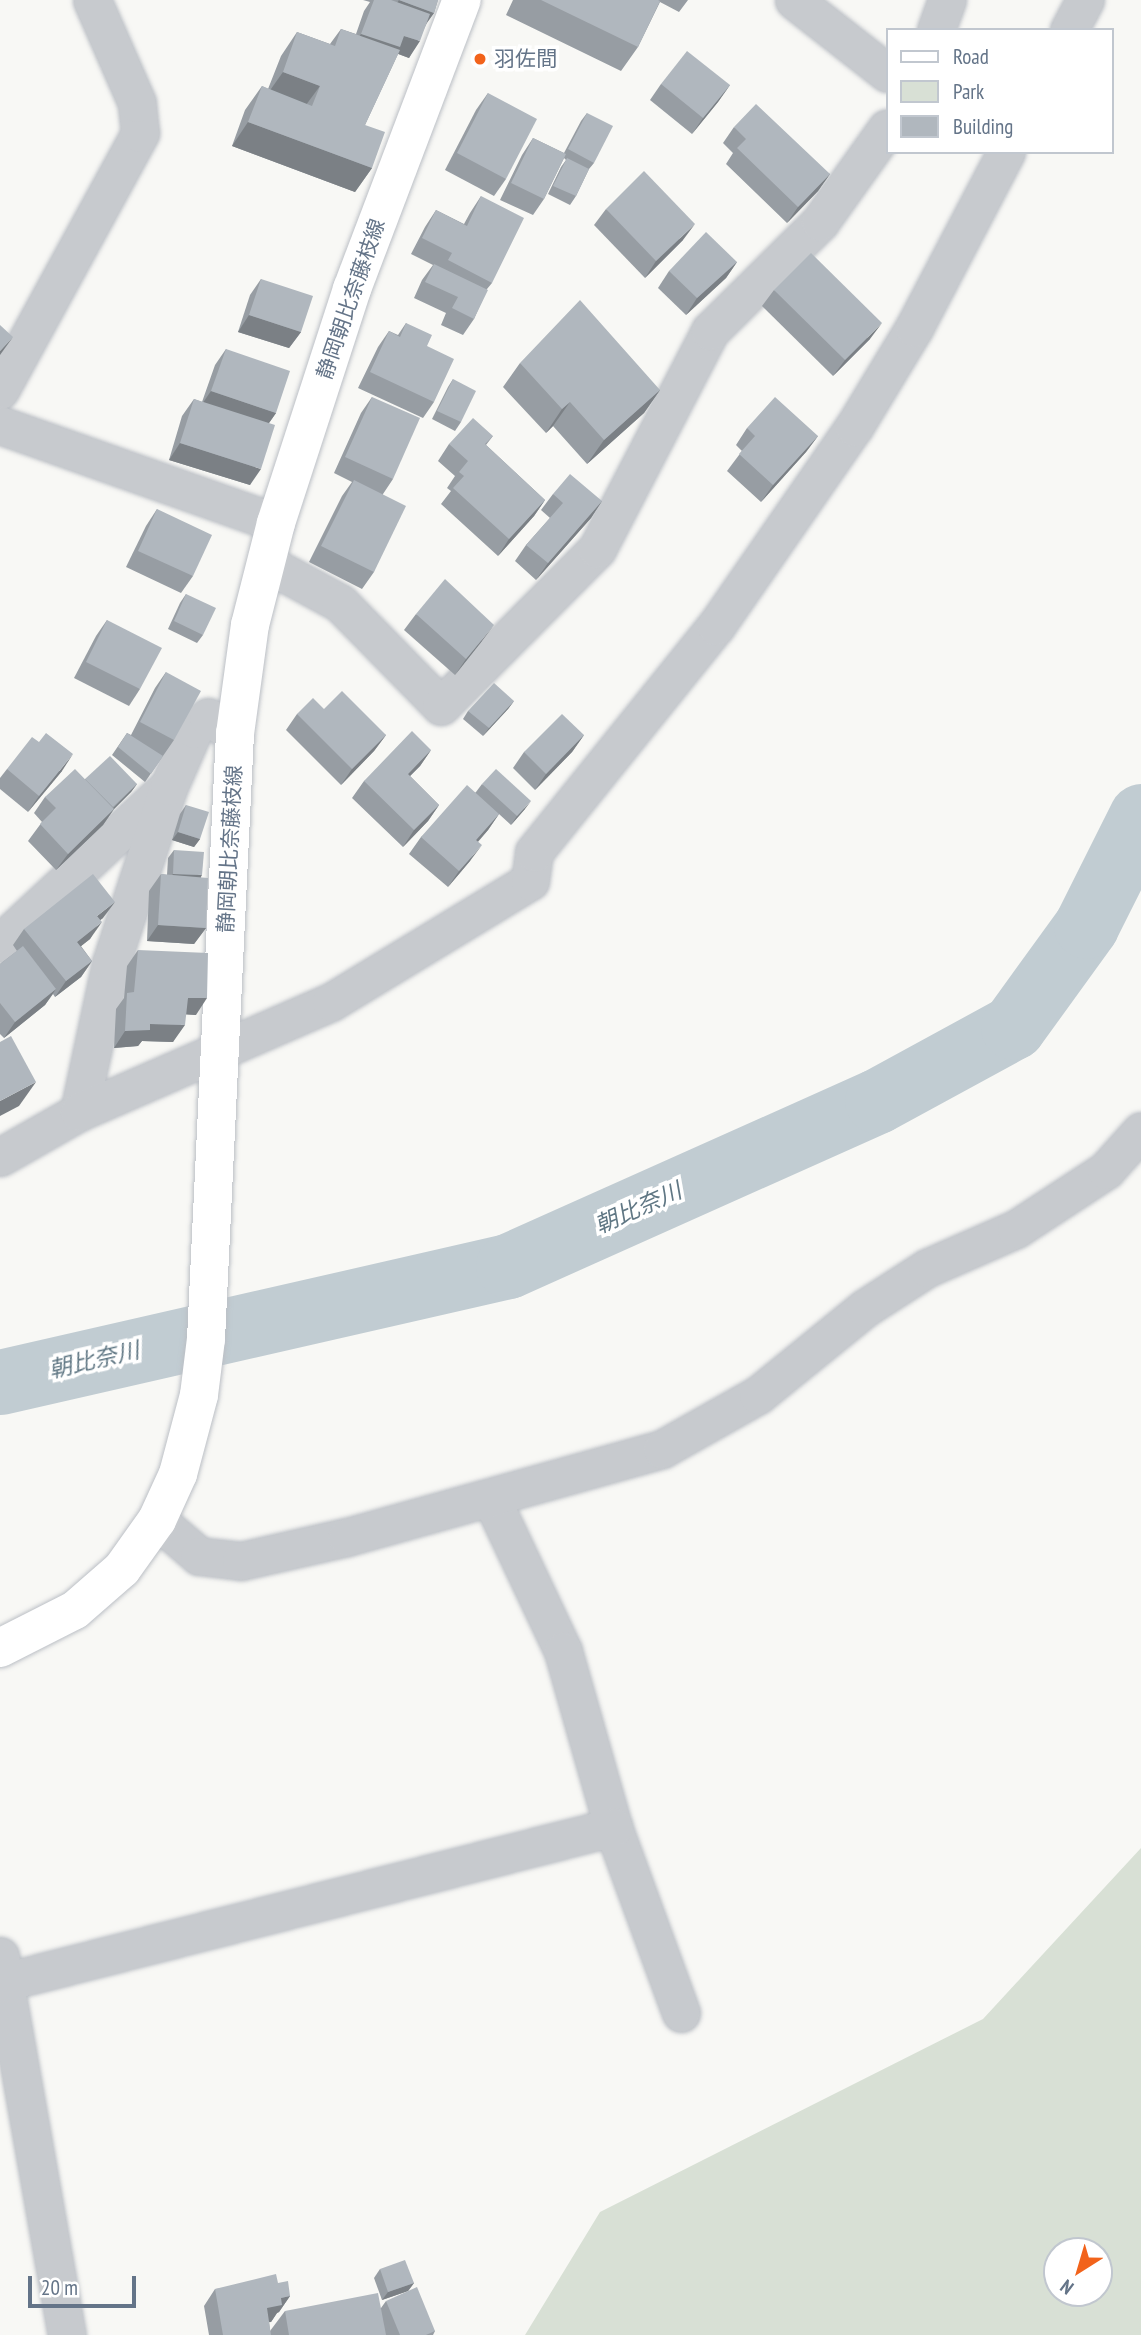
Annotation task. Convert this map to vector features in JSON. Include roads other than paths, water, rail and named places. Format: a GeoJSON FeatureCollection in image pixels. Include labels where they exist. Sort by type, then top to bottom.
{"type":"FeatureCollection","features":[{"type":"Feature","properties":{"kind":"main road","name":"静岡朝比奈藤枝線"},"geometry":{"type":"LineString","coordinates":[[0,1647],[75,1610],[122,1569],[157,1520],[178,1474],[199,1395],[206,1339],[222,1055],[235,734],[250,625],[276,523],[352,289],[463,0]]}},
{"type":"Feature","properties":{"kind":"street"},"geometry":{"type":"LineString","coordinates":[[0,390],[140,133],[138,103],[92,0]]}},
{"type":"Feature","properties":{"kind":"street"},"geometry":{"type":"LineString","coordinates":[[794,0],[886,72]]}},
{"type":"Feature","properties":{"kind":"street"},"geometry":{"type":"LineString","coordinates":[[937,28],[947,0]]}},
{"type":"Feature","properties":{"kind":"street"},"geometry":{"type":"LineString","coordinates":[[1070,28],[1085,0]]}},
{"type":"Feature","properties":{"kind":"street"},"geometry":{"type":"LineString","coordinates":[[266,563],[340,603],[441,706],[597,549],[710,331],[820,222],[886,129]]}},
{"type":"Feature","properties":{"kind":"street"},"geometry":{"type":"LineString","coordinates":[[0,1157],[79,1112],[222,1055],[331,1002],[530,881],[534,852],[716,626],[853,427],[914,328],[1005,154]]}},
{"type":"Feature","properties":{"kind":"street"},"geometry":{"type":"LineString","coordinates":[[0,425],[276,523]]}},
{"type":"Feature","properties":{"kind":"street"},"geometry":{"type":"LineString","coordinates":[[79,1112],[111,963],[169,786],[194,729],[208,717],[235,734]]}},
{"type":"Feature","properties":{"kind":"street"},"geometry":{"type":"LineString","coordinates":[[0,943],[169,786]]}},
{"type":"Feature","properties":{"kind":"street"},"geometry":{"type":"LineString","coordinates":[[157,1520],[199,1556],[241,1561],[491,1498],[662,1449],[758,1395],[865,1308],[927,1268],[1016,1229],[1106,1170],[1141,1131]]}},
{"type":"Feature","properties":{"kind":"street"},"geometry":{"type":"LineString","coordinates":[[491,1498],[563,1651],[613,1827],[681,2013]]}},
{"type":"Feature","properties":{"kind":"street"},"geometry":{"type":"LineString","coordinates":[[67,2335],[1,1974],[613,1827]]}},
{"type":"Feature","properties":{"kind":"waterway","name":"朝比奈川"},"geometry":{"type":"LineString","coordinates":[[0,1382],[508,1266],[877,1101],[1013,1027],[1086,926],[1141,816]]}},
{"type":"Feature","properties":{"kind":"place","name":"羽佐間"},"geometry":{"type":"Point","coordinates":[480,59]}}]}
